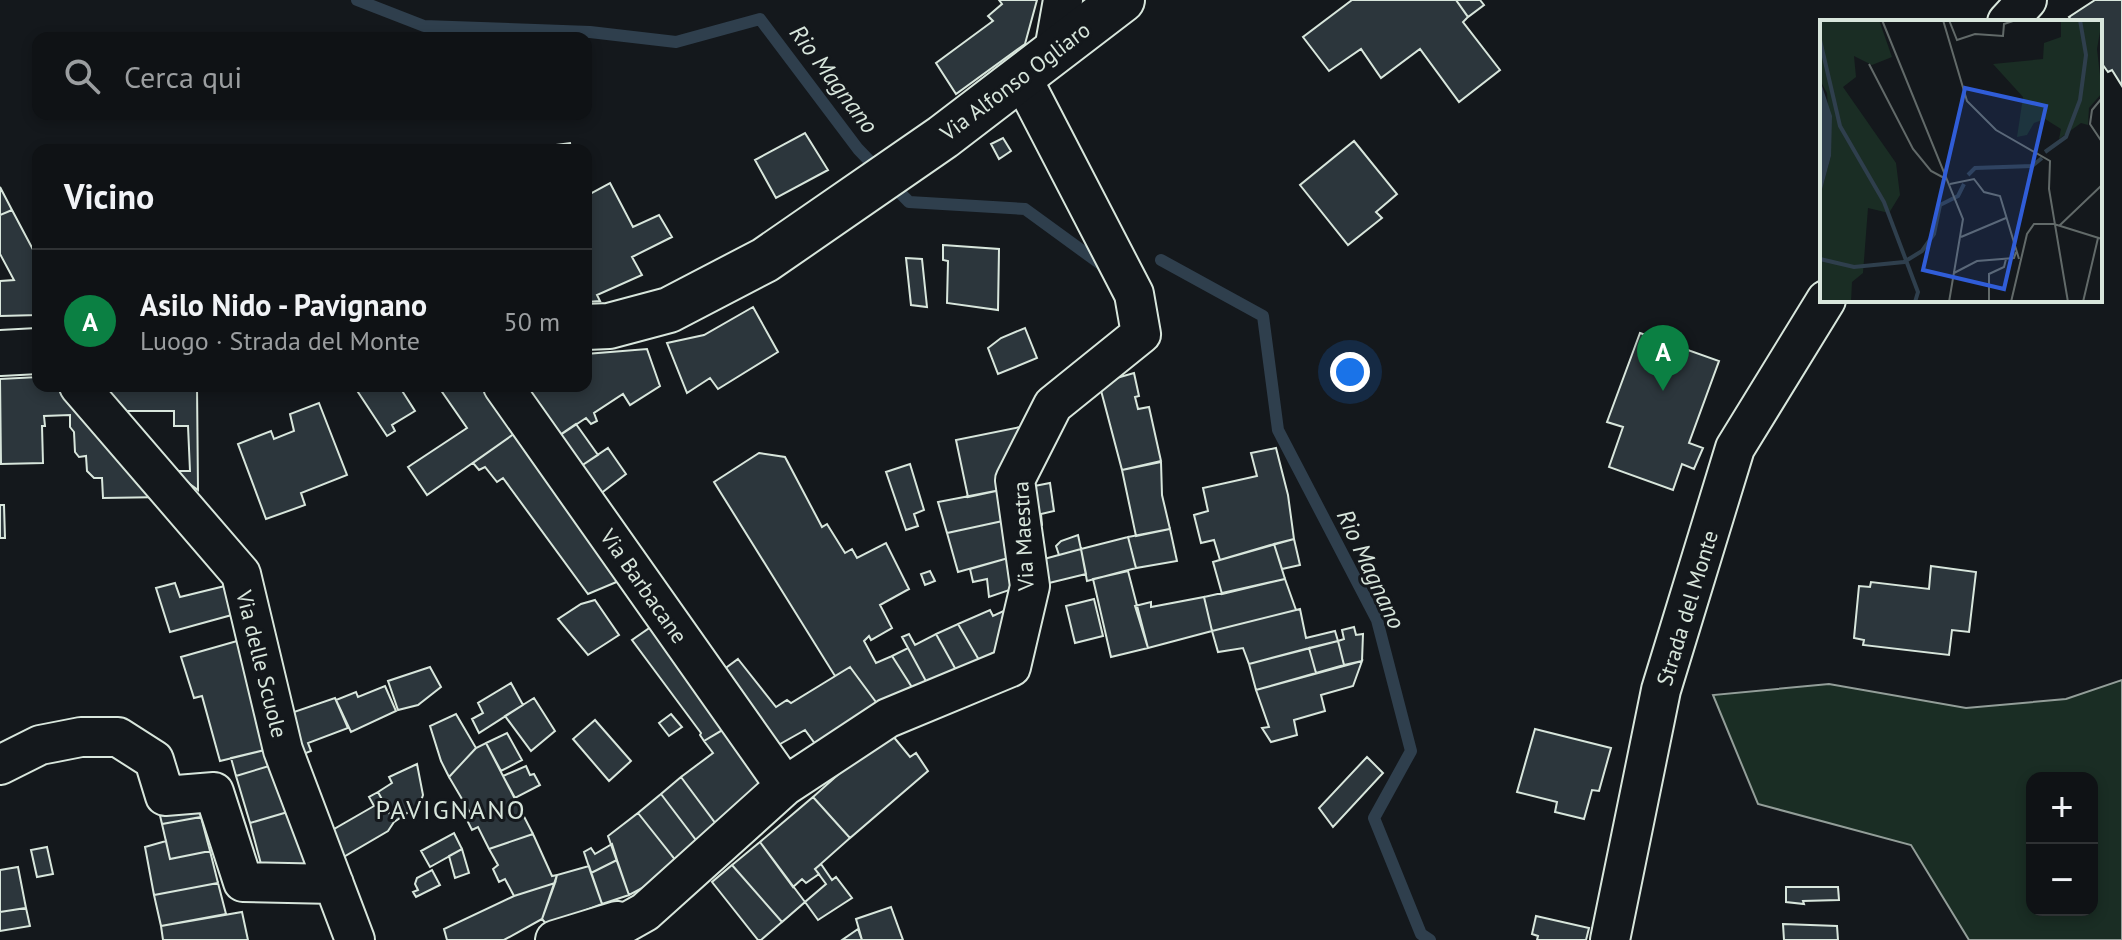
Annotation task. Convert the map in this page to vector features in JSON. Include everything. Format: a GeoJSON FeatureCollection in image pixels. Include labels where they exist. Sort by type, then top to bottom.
{"type":"FeatureCollection","features":[{"type":"Feature","properties":{"kind":"main road","name":"Via Alfonso Ogliaro"},"geometry":{"type":"LineString","coordinates":[[592,327],[609,326],[669,310],[765,260],[943,137],[1122,0]]}},
{"type":"Feature","properties":{"kind":"main road"},"geometry":{"type":"LineString","coordinates":[[0,353],[32,351]]}},
{"type":"Feature","properties":{"kind":"street"},"geometry":{"type":"LineString","coordinates":[[1038,63],[1063,0]]}},
{"type":"Feature","properties":{"kind":"street"},"geometry":{"type":"LineString","coordinates":[[2009,20],[2027,0]]}},
{"type":"Feature","properties":{"kind":"street","name":"Via Maestra"},"geometry":{"type":"LineString","coordinates":[[595,940],[645,912],[785,786],[888,718],[1011,667],[1030,586],[1015,480],[1053,405],[1141,334],[1134,294],[1038,63]]}},
{"type":"Feature","properties":{"kind":"street","name":"Strada del Monte"},"geometry":{"type":"LineString","coordinates":[[1610,940],[1661,690],[1735,448],[1825,302]]}},
{"type":"Feature","properties":{"kind":"street","name":"Via delle Scuole"},"geometry":{"type":"LineString","coordinates":[[84,392],[241,574],[283,750],[355,940]]}},
{"type":"Feature","properties":{"kind":"street","name":"Via Barbacane"},"geometry":{"type":"LineString","coordinates":[[507,392],[785,786]]}},
{"type":"Feature","properties":{"kind":"street"},"geometry":{"type":"LineString","coordinates":[[0,765],[40,745],[81,737],[118,737],[154,760],[165,796],[214,792],[243,882],[334,884]]}},
{"type":"Feature","properties":{"kind":"street"},"geometry":{"type":"LineString","coordinates":[[555,940],[645,912]]}},
{"type":"Feature","properties":{"kind":"green space"},"geometry":{"type":"Polygon","coordinates":[[[2122,680],[2122,940],[1969,940],[1911,845],[1758,804],[1713,695],[1829,684],[1966,708],[2066,699],[2122,680]]]}},
{"type":"Feature","properties":{"kind":"building"},"geometry":{"type":"Polygon","coordinates":[[[999,0],[1037,0],[1025,44],[956,94],[936,63],[993,21],[988,16],[1002,4],[999,0]]]}},
{"type":"Feature","properties":{"kind":"building"},"geometry":{"type":"Polygon","coordinates":[[[1352,0],[1456,0],[1468,17],[1463,22],[1500,70],[1459,102],[1420,49],[1381,78],[1361,49],[1329,71],[1303,37],[1352,0]]]}},
{"type":"Feature","properties":{"kind":"building"},"geometry":{"type":"Polygon","coordinates":[[[1456,0],[1480,0],[1484,5],[1468,17],[1456,0]]]}},
{"type":"Feature","properties":{"kind":"building"},"geometry":{"type":"Polygon","coordinates":[[[2095,0],[2122,0],[2122,86],[2112,70],[2108,72],[2102,64],[2102,20],[2071,20],[2069,17],[2095,0]]]}},
{"type":"Feature","properties":{"kind":"building"},"geometry":{"type":"Polygon","coordinates":[[[805,133],[828,170],[776,198],[755,160],[805,133]]]}},
{"type":"Feature","properties":{"kind":"building"},"geometry":{"type":"Polygon","coordinates":[[[1003,138],[1011,151],[999,159],[991,144],[1003,138]]]}},
{"type":"Feature","properties":{"kind":"building"},"geometry":{"type":"Polygon","coordinates":[[[1354,141],[1397,194],[1376,212],[1382,218],[1348,245],[1300,185],[1354,141]]]}},
{"type":"Feature","properties":{"kind":"building"},"geometry":{"type":"Polygon","coordinates":[[[610,183],[633,227],[659,215],[672,237],[632,257],[642,275],[597,295],[600,301],[592,302],[592,193],[610,183]]]}},
{"type":"Feature","properties":{"kind":"building"},"geometry":{"type":"Polygon","coordinates":[[[0,187],[12,210],[0,215],[0,187]]]}},
{"type":"Feature","properties":{"kind":"building"},"geometry":{"type":"Polygon","coordinates":[[[12,210],[32,248],[32,315],[0,316],[0,281],[14,280],[0,254],[0,215],[12,210]]]}},
{"type":"Feature","properties":{"kind":"building"},"geometry":{"type":"Polygon","coordinates":[[[943,245],[999,249],[998,310],[947,303],[948,261],[943,260],[943,245]]]}},
{"type":"Feature","properties":{"kind":"building"},"geometry":{"type":"Polygon","coordinates":[[[906,258],[922,259],[927,307],[911,305],[906,258]]]}},
{"type":"Feature","properties":{"kind":"building"},"geometry":{"type":"Polygon","coordinates":[[[753,307],[778,352],[718,389],[710,378],[687,393],[667,343],[704,335],[753,307]]]}},
{"type":"Feature","properties":{"kind":"building"},"geometry":{"type":"Polygon","coordinates":[[[1025,328],[1037,358],[998,374],[988,348],[1001,338],[1025,328]]]}},
{"type":"Feature","properties":{"kind":"building"},"geometry":{"type":"Polygon","coordinates":[[[1640,333],[1719,361],[1689,443],[1703,448],[1694,469],[1682,464],[1673,490],[1609,467],[1623,427],[1607,422],[1640,333]]]}},
{"type":"Feature","properties":{"kind":"building"},"geometry":{"type":"Polygon","coordinates":[[[647,349],[660,386],[630,405],[623,394],[594,413],[597,421],[591,424],[586,418],[551,441],[518,392],[592,392],[592,354],[647,349]]]}},
{"type":"Feature","properties":{"kind":"building"},"geometry":{"type":"Polygon","coordinates":[[[1134,373],[1139,396],[1135,397],[1138,409],[1149,407],[1161,461],[1122,470],[1099,383],[1134,373]]]}},
{"type":"Feature","properties":{"kind":"building"},"geometry":{"type":"Polygon","coordinates":[[[32,377],[32,392],[64,392],[75,407],[165,497],[103,498],[102,478],[94,478],[87,471],[86,456],[79,457],[75,452],[70,415],[44,416],[43,463],[1,464],[0,379],[32,377]]]}},
{"type":"Feature","properties":{"kind":"building"},"geometry":{"type":"Polygon","coordinates":[[[103,392],[197,392],[198,490],[172,471],[190,471],[188,426],[174,426],[174,411],[123,411],[103,392]]]}},
{"type":"Feature","properties":{"kind":"building"},"geometry":{"type":"Polygon","coordinates":[[[358,392],[403,392],[415,411],[392,425],[395,431],[387,436],[358,392]]]}},
{"type":"Feature","properties":{"kind":"building"},"geometry":{"type":"Polygon","coordinates":[[[442,392],[492,392],[518,431],[427,495],[408,467],[467,428],[442,392]]]}},
{"type":"Feature","properties":{"kind":"building"},"geometry":{"type":"Polygon","coordinates":[[[319,403],[347,475],[301,493],[305,505],[266,519],[238,444],[271,431],[274,439],[294,431],[290,414],[319,403]]]}},
{"type":"Feature","properties":{"kind":"building"},"geometry":{"type":"Polygon","coordinates":[[[576,424],[598,455],[581,466],[551,441],[576,424]]]}},
{"type":"Feature","properties":{"kind":"building"},"geometry":{"type":"Polygon","coordinates":[[[1030,425],[1006,489],[968,497],[956,440],[1030,425]]]}},
{"type":"Feature","properties":{"kind":"building"},"geometry":{"type":"Polygon","coordinates":[[[518,431],[626,578],[588,594],[503,478],[497,482],[485,467],[479,470],[473,463],[518,431]]]}},
{"type":"Feature","properties":{"kind":"building"},"geometry":{"type":"Polygon","coordinates":[[[608,448],[626,474],[595,498],[581,466],[608,448]]]}},
{"type":"Feature","properties":{"kind":"building"},"geometry":{"type":"Polygon","coordinates":[[[1276,448],[1288,495],[1294,539],[1220,560],[1214,540],[1201,543],[1194,515],[1208,511],[1203,488],[1257,476],[1251,453],[1276,448]]]}},
{"type":"Feature","properties":{"kind":"building"},"geometry":{"type":"Polygon","coordinates":[[[759,453],[785,457],[822,527],[827,524],[845,553],[852,549],[857,558],[886,543],[909,589],[880,605],[892,628],[871,640],[869,636],[864,641],[876,663],[892,656],[915,692],[884,713],[850,667],[835,676],[714,482],[759,453]]]}},
{"type":"Feature","properties":{"kind":"building"},"geometry":{"type":"Polygon","coordinates":[[[1161,462],[1162,495],[1170,529],[1136,536],[1122,470],[1161,462]]]}},
{"type":"Feature","properties":{"kind":"building"},"geometry":{"type":"Polygon","coordinates":[[[910,464],[924,510],[914,514],[918,526],[906,530],[886,472],[910,464]]]}},
{"type":"Feature","properties":{"kind":"building"},"geometry":{"type":"Polygon","coordinates":[[[1050,483],[1054,511],[1041,514],[1042,525],[1030,527],[1024,488],[1050,483]]]}},
{"type":"Feature","properties":{"kind":"building"},"geometry":{"type":"Polygon","coordinates":[[[1006,489],[1012,519],[947,533],[938,502],[1006,489]]]}},
{"type":"Feature","properties":{"kind":"building"},"geometry":{"type":"Polygon","coordinates":[[[0,505],[4,505],[5,538],[0,538],[0,505]]]}},
{"type":"Feature","properties":{"kind":"building"},"geometry":{"type":"Polygon","coordinates":[[[1012,519],[1019,555],[958,572],[947,533],[1012,519]]]}},
{"type":"Feature","properties":{"kind":"building"},"geometry":{"type":"Polygon","coordinates":[[[1170,529],[1177,561],[1136,568],[1128,537],[1170,529]]]}},
{"type":"Feature","properties":{"kind":"building"},"geometry":{"type":"Polygon","coordinates":[[[1078,535],[1081,549],[1059,555],[1056,546],[1078,535]]]}},
{"type":"Feature","properties":{"kind":"building"},"geometry":{"type":"Polygon","coordinates":[[[1128,537],[1136,568],[1087,581],[1081,549],[1128,537]]]}},
{"type":"Feature","properties":{"kind":"building"},"geometry":{"type":"Polygon","coordinates":[[[1294,539],[1300,565],[1282,569],[1274,544],[1294,539]]]}},
{"type":"Feature","properties":{"kind":"building"},"geometry":{"type":"Polygon","coordinates":[[[1274,544],[1285,579],[1222,594],[1213,562],[1274,544]]]}},
{"type":"Feature","properties":{"kind":"building"},"geometry":{"type":"Polygon","coordinates":[[[1081,549],[1086,574],[1049,583],[1044,559],[1081,549]]]}},
{"type":"Feature","properties":{"kind":"building"},"geometry":{"type":"Polygon","coordinates":[[[1019,555],[1024,585],[989,597],[987,579],[973,582],[970,569],[1019,555]]]}},
{"type":"Feature","properties":{"kind":"building"},"geometry":{"type":"Polygon","coordinates":[[[1931,566],[1976,572],[1969,632],[1952,630],[1949,655],[1863,645],[1864,640],[1854,638],[1859,586],[1870,587],[1871,582],[1929,589],[1931,566]]]}},
{"type":"Feature","properties":{"kind":"building"},"geometry":{"type":"Polygon","coordinates":[[[930,571],[935,581],[925,585],[921,574],[930,571]]]}},
{"type":"Feature","properties":{"kind":"building"},"geometry":{"type":"Polygon","coordinates":[[[1128,571],[1148,648],[1111,657],[1093,579],[1128,571]]]}},
{"type":"Feature","properties":{"kind":"building"},"geometry":{"type":"Polygon","coordinates":[[[1285,579],[1296,610],[1212,631],[1204,597],[1285,579]]]}},
{"type":"Feature","properties":{"kind":"building"},"geometry":{"type":"Polygon","coordinates":[[[175,583],[180,597],[229,585],[239,613],[170,632],[156,588],[175,583]]]}},
{"type":"Feature","properties":{"kind":"building"},"geometry":{"type":"Polygon","coordinates":[[[1204,597],[1212,631],[1148,648],[1135,606],[1151,602],[1151,607],[1204,597]]]}},
{"type":"Feature","properties":{"kind":"building"},"geometry":{"type":"Polygon","coordinates":[[[1094,599],[1103,636],[1075,643],[1066,606],[1094,599]]]}},
{"type":"Feature","properties":{"kind":"building"},"geometry":{"type":"Polygon","coordinates":[[[595,600],[619,635],[588,655],[558,619],[581,604],[595,600]]]}},
{"type":"Feature","properties":{"kind":"building"},"geometry":{"type":"Polygon","coordinates":[[[1010,608],[1010,645],[979,660],[958,624],[990,610],[993,616],[1010,608]]]}},
{"type":"Feature","properties":{"kind":"building"},"geometry":{"type":"Polygon","coordinates":[[[1300,609],[1306,638],[1335,631],[1338,641],[1249,664],[1243,648],[1218,652],[1212,631],[1300,609]]]}},
{"type":"Feature","properties":{"kind":"building"},"geometry":{"type":"Polygon","coordinates":[[[661,620],[728,727],[704,741],[632,640],[661,620]]]}},
{"type":"Feature","properties":{"kind":"building"},"geometry":{"type":"Polygon","coordinates":[[[958,624],[979,660],[956,670],[936,634],[958,624]]]}},
{"type":"Feature","properties":{"kind":"building"},"geometry":{"type":"Polygon","coordinates":[[[1354,627],[1356,635],[1363,634],[1362,661],[1344,665],[1338,641],[1344,639],[1342,630],[1354,627]]]}},
{"type":"Feature","properties":{"kind":"building"},"geometry":{"type":"Polygon","coordinates":[[[909,634],[915,645],[936,634],[956,670],[927,683],[902,637],[909,634]]]}},
{"type":"Feature","properties":{"kind":"building"},"geometry":{"type":"Polygon","coordinates":[[[251,637],[273,748],[220,761],[202,696],[194,698],[181,657],[251,637]]]}},
{"type":"Feature","properties":{"kind":"building"},"geometry":{"type":"Polygon","coordinates":[[[1338,641],[1344,665],[1316,673],[1309,648],[1338,641]]]}},
{"type":"Feature","properties":{"kind":"building"},"geometry":{"type":"Polygon","coordinates":[[[908,648],[927,683],[915,692],[892,656],[908,648]]]}},
{"type":"Feature","properties":{"kind":"building"},"geometry":{"type":"Polygon","coordinates":[[[1309,648],[1316,673],[1256,690],[1249,664],[1309,648]]]}},
{"type":"Feature","properties":{"kind":"building"},"geometry":{"type":"Polygon","coordinates":[[[738,659],[776,707],[787,700],[791,703],[850,667],[884,713],[821,752],[805,730],[773,748],[723,670],[738,659]]]}},
{"type":"Feature","properties":{"kind":"building"},"geometry":{"type":"Polygon","coordinates":[[[1362,661],[1353,686],[1321,695],[1325,711],[1294,720],[1297,735],[1271,742],[1262,728],[1269,727],[1256,690],[1362,661]]]}},
{"type":"Feature","properties":{"kind":"building"},"geometry":{"type":"Polygon","coordinates":[[[430,667],[441,687],[418,705],[398,710],[388,681],[430,667]]]}},
{"type":"Feature","properties":{"kind":"building"},"geometry":{"type":"Polygon","coordinates":[[[511,683],[523,705],[479,733],[472,719],[483,713],[478,703],[511,683]]]}},
{"type":"Feature","properties":{"kind":"building"},"geometry":{"type":"Polygon","coordinates":[[[385,686],[396,711],[351,732],[336,700],[356,692],[358,697],[385,686]]]}},
{"type":"Feature","properties":{"kind":"building"},"geometry":{"type":"Polygon","coordinates":[[[335,698],[348,728],[308,743],[311,751],[301,755],[285,715],[335,698]]]}},
{"type":"Feature","properties":{"kind":"building"},"geometry":{"type":"Polygon","coordinates":[[[534,698],[555,731],[531,751],[505,716],[534,698]]]}},
{"type":"Feature","properties":{"kind":"building"},"geometry":{"type":"Polygon","coordinates":[[[456,714],[476,748],[449,777],[430,726],[456,714]]]}},
{"type":"Feature","properties":{"kind":"building"},"geometry":{"type":"Polygon","coordinates":[[[671,714],[682,727],[669,736],[659,723],[671,714]]]}},
{"type":"Feature","properties":{"kind":"building"},"geometry":{"type":"Polygon","coordinates":[[[595,720],[631,761],[609,781],[573,739],[595,720]]]}},
{"type":"Feature","properties":{"kind":"building"},"geometry":{"type":"Polygon","coordinates":[[[734,723],[767,790],[719,828],[681,777],[713,753],[704,741],[734,723]]]}},
{"type":"Feature","properties":{"kind":"building"},"geometry":{"type":"Polygon","coordinates":[[[1535,729],[1611,748],[1599,791],[1592,790],[1584,819],[1555,812],[1557,802],[1517,792],[1535,729]]]}},
{"type":"Feature","properties":{"kind":"building"},"geometry":{"type":"Polygon","coordinates":[[[888,730],[910,757],[916,753],[928,771],[850,838],[813,797],[888,730]]]}},
{"type":"Feature","properties":{"kind":"building"},"geometry":{"type":"Polygon","coordinates":[[[507,733],[522,760],[501,771],[486,743],[507,733]]]}},
{"type":"Feature","properties":{"kind":"building"},"geometry":{"type":"Polygon","coordinates":[[[486,743],[533,834],[489,849],[478,827],[472,830],[467,820],[472,816],[449,777],[476,748],[486,743]]]}},
{"type":"Feature","properties":{"kind":"building"},"geometry":{"type":"Polygon","coordinates":[[[273,748],[279,763],[236,776],[231,758],[273,748]]]}},
{"type":"Feature","properties":{"kind":"building"},"geometry":{"type":"Polygon","coordinates":[[[1367,757],[1383,773],[1333,827],[1319,808],[1367,757]]]}},
{"type":"Feature","properties":{"kind":"building"},"geometry":{"type":"Polygon","coordinates":[[[279,763],[298,809],[250,823],[236,776],[279,763]]]}},
{"type":"Feature","properties":{"kind":"building"},"geometry":{"type":"Polygon","coordinates":[[[417,764],[423,795],[420,804],[394,822],[378,792],[392,783],[389,777],[417,764]]]}},
{"type":"Feature","properties":{"kind":"building"},"geometry":{"type":"Polygon","coordinates":[[[526,766],[540,785],[515,798],[503,776],[526,766]]]}},
{"type":"Feature","properties":{"kind":"building"},"geometry":{"type":"Polygon","coordinates":[[[681,777],[719,828],[699,844],[661,794],[681,777]]]}},
{"type":"Feature","properties":{"kind":"building"},"geometry":{"type":"Polygon","coordinates":[[[378,792],[394,822],[388,831],[340,859],[329,832],[374,806],[369,797],[378,792]]]}},
{"type":"Feature","properties":{"kind":"building"},"geometry":{"type":"Polygon","coordinates":[[[661,794],[699,844],[677,862],[638,813],[661,794]]]}},
{"type":"Feature","properties":{"kind":"building"},"geometry":{"type":"Polygon","coordinates":[[[813,797],[850,838],[815,869],[819,874],[806,883],[802,879],[793,887],[760,842],[813,797]]]}},
{"type":"Feature","properties":{"kind":"building"},"geometry":{"type":"Polygon","coordinates":[[[197,800],[201,817],[162,824],[158,807],[197,800]]]}},
{"type":"Feature","properties":{"kind":"building"},"geometry":{"type":"Polygon","coordinates":[[[298,809],[321,866],[261,864],[250,823],[298,809]]]}},
{"type":"Feature","properties":{"kind":"building"},"geometry":{"type":"Polygon","coordinates":[[[638,813],[677,862],[650,884],[629,895],[608,836],[638,813]]]}},
{"type":"Feature","properties":{"kind":"building"},"geometry":{"type":"Polygon","coordinates":[[[201,817],[210,851],[170,859],[162,824],[201,817]]]}},
{"type":"Feature","properties":{"kind":"building"},"geometry":{"type":"Polygon","coordinates":[[[454,833],[462,849],[430,867],[421,851],[454,833]]]}},
{"type":"Feature","properties":{"kind":"building"},"geometry":{"type":"Polygon","coordinates":[[[533,834],[552,876],[557,875],[555,883],[514,896],[505,879],[499,882],[493,869],[498,865],[489,849],[533,834]]]}},
{"type":"Feature","properties":{"kind":"building"},"geometry":{"type":"Polygon","coordinates":[[[166,841],[170,859],[210,851],[218,883],[154,895],[145,847],[166,841]]]}},
{"type":"Feature","properties":{"kind":"building"},"geometry":{"type":"Polygon","coordinates":[[[760,842],[805,902],[782,922],[732,865],[760,842]]]}},
{"type":"Feature","properties":{"kind":"building"},"geometry":{"type":"Polygon","coordinates":[[[612,844],[617,860],[591,873],[584,852],[591,848],[595,854],[612,844]]]}},
{"type":"Feature","properties":{"kind":"building"},"geometry":{"type":"Polygon","coordinates":[[[47,847],[53,874],[37,877],[31,850],[47,847]]]}},
{"type":"Feature","properties":{"kind":"building"},"geometry":{"type":"Polygon","coordinates":[[[462,849],[469,873],[455,878],[449,856],[462,849]]]}},
{"type":"Feature","properties":{"kind":"building"},"geometry":{"type":"Polygon","coordinates":[[[617,860],[629,895],[602,904],[591,873],[617,860]]]}},
{"type":"Feature","properties":{"kind":"building"},"geometry":{"type":"Polygon","coordinates":[[[821,864],[832,880],[836,877],[852,898],[818,920],[805,902],[826,884],[815,869],[821,864]]]}},
{"type":"Feature","properties":{"kind":"building"},"geometry":{"type":"Polygon","coordinates":[[[732,865],[782,922],[761,940],[712,882],[732,865]]]}},
{"type":"Feature","properties":{"kind":"building"},"geometry":{"type":"Polygon","coordinates":[[[589,866],[602,904],[547,925],[542,919],[557,875],[589,866]]]}},
{"type":"Feature","properties":{"kind":"building"},"geometry":{"type":"Polygon","coordinates":[[[18,867],[26,908],[0,912],[0,870],[18,867]]]}},
{"type":"Feature","properties":{"kind":"building"},"geometry":{"type":"Polygon","coordinates":[[[432,870],[440,885],[416,897],[413,892],[418,890],[415,884],[417,878],[432,870]]]}},
{"type":"Feature","properties":{"kind":"building"},"geometry":{"type":"Polygon","coordinates":[[[218,883],[226,914],[161,926],[154,895],[218,883]]]}},
{"type":"Feature","properties":{"kind":"building"},"geometry":{"type":"Polygon","coordinates":[[[555,883],[542,919],[504,940],[447,940],[444,929],[514,896],[555,883]]]}},
{"type":"Feature","properties":{"kind":"building"},"geometry":{"type":"Polygon","coordinates":[[[1786,887],[1838,887],[1839,900],[1803,901],[1804,904],[1786,902],[1786,887]]]}},
{"type":"Feature","properties":{"kind":"building"},"geometry":{"type":"Polygon","coordinates":[[[891,907],[903,940],[862,940],[856,919],[891,907]]]}},
{"type":"Feature","properties":{"kind":"building"},"geometry":{"type":"Polygon","coordinates":[[[26,908],[30,926],[0,931],[0,912],[26,908]]]}},
{"type":"Feature","properties":{"kind":"building"},"geometry":{"type":"Polygon","coordinates":[[[242,912],[248,940],[163,940],[161,926],[242,912]]]}},
{"type":"Feature","properties":{"kind":"building"},"geometry":{"type":"Polygon","coordinates":[[[1536,916],[1589,928],[1586,940],[1537,940],[1538,936],[1532,934],[1536,916]]]}},
{"type":"Feature","properties":{"kind":"building"},"geometry":{"type":"Polygon","coordinates":[[[1783,924],[1837,926],[1838,940],[1784,940],[1783,924]]]}},
{"type":"Feature","properties":{"kind":"building"},"geometry":{"type":"Polygon","coordinates":[[[858,929],[862,940],[842,940],[858,929]]]}},
{"type":"Feature","properties":{"kind":"waterway","name":"Rio Magnano"},"geometry":{"type":"LineString","coordinates":[[357,0],[424,26],[590,32]]}},
{"type":"Feature","properties":{"kind":"waterway","name":"Rio Magnano"},"geometry":{"type":"LineString","coordinates":[[592,32],[676,42],[760,19],[858,149],[909,202],[1025,209],[1106,268]]}},
{"type":"Feature","properties":{"kind":"waterway","name":"Rio Magnano"},"geometry":{"type":"LineString","coordinates":[[1161,260],[1263,316],[1278,430],[1377,620],[1411,751],[1374,818],[1421,934],[1430,940]]}},
{"type":"Feature","properties":{"kind":"place","name":"Asilo Nido - Pavignano"},"geometry":{"type":"Point","coordinates":[1663,391]}},
{"type":"Feature","properties":{"kind":"district","name":"PAVIGNANO"},"geometry":{"type":"Point","coordinates":[451,809]}}]}
